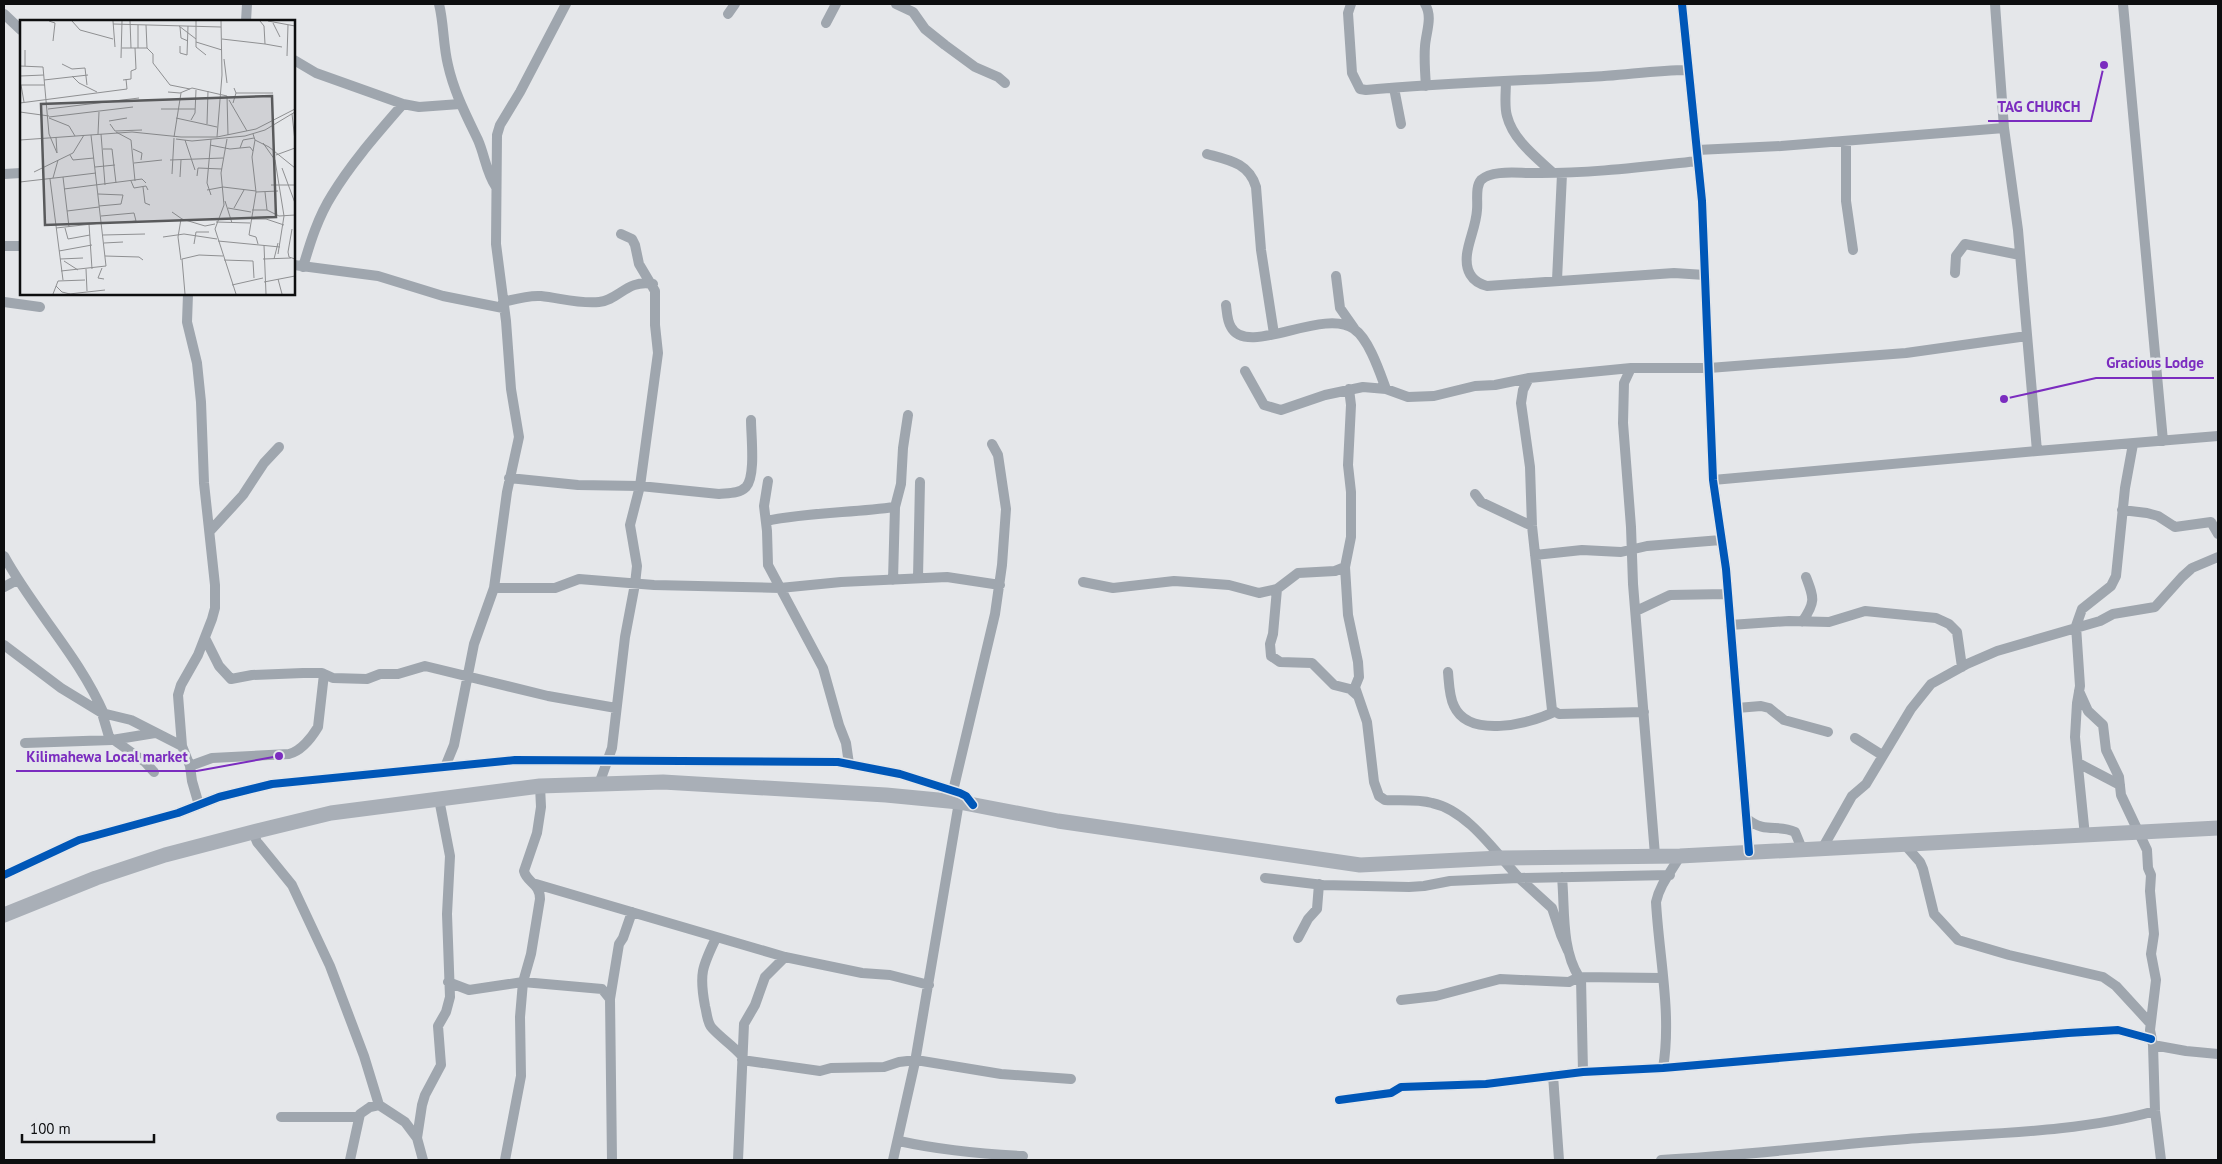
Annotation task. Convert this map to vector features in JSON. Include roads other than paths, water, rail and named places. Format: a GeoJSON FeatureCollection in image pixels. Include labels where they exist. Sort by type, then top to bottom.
{"type":"FeatureCollection","features":[{"type":"Feature","properties":{"kind":"main road"},"geometry":{"type":"LineString","coordinates":[[4,915],[96,878],[156,858],[331,813],[388,804],[540,786],[663,782],[961,799],[1058,821],[1360,865],[1500,858],[1680,856],[1822,848],[1905,846],[2218,828]]}},
{"type":"Feature","properties":{"kind":"street"},"geometry":{"type":"LineString","coordinates":[[246,20],[247,4]]}},
{"type":"Feature","properties":{"kind":"street"},"geometry":{"type":"LineString","coordinates":[[439,4],[448,64],[460,104],[478,141],[490,178],[496,188]]}},
{"type":"Feature","properties":{"kind":"street"},"geometry":{"type":"LineString","coordinates":[[444,767],[454,745],[474,644],[494,588],[510,478],[519,436],[496,244],[497,143],[500,125],[520,92],[566,4]]}},
{"type":"Feature","properties":{"kind":"street"},"geometry":{"type":"LineString","coordinates":[[728,14],[736,4]]}},
{"type":"Feature","properties":{"kind":"street"},"geometry":{"type":"LineString","coordinates":[[826,23],[836,4]]}},
{"type":"Feature","properties":{"kind":"street"},"geometry":{"type":"LineString","coordinates":[[896,4],[915,8],[931,35],[975,67],[998,77],[1005,83]]}},
{"type":"Feature","properties":{"kind":"street"},"geometry":{"type":"LineString","coordinates":[[1351,4],[1348,13],[1352,73],[1360,89],[1687,70]]}},
{"type":"Feature","properties":{"kind":"street"},"geometry":{"type":"LineString","coordinates":[[1425,4],[1429,25],[1425,44],[1426,86]]}},
{"type":"Feature","properties":{"kind":"street"},"geometry":{"type":"LineString","coordinates":[[1682,4],[1687,70],[1698,161],[1705,275],[1713,480],[1726,569],[1749,852]]}},
{"type":"Feature","properties":{"kind":"street"},"geometry":{"type":"LineString","coordinates":[[1994,4],[2004,128],[2020,255],[2037,451]]}},
{"type":"Feature","properties":{"kind":"street"},"geometry":{"type":"LineString","coordinates":[[2123,4],[2163,441]]}},
{"type":"Feature","properties":{"kind":"street"},"geometry":{"type":"LineString","coordinates":[[4,14],[20,29]]}},
{"type":"Feature","properties":{"kind":"street"},"geometry":{"type":"LineString","coordinates":[[295,61],[316,73],[403,104],[419,107],[460,104]]}},
{"type":"Feature","properties":{"kind":"street"},"geometry":{"type":"LineString","coordinates":[[1506,81],[1506,114],[1510,124],[1524,145],[1557,174],[1557,280]]}},
{"type":"Feature","properties":{"kind":"street"},"geometry":{"type":"LineString","coordinates":[[1394,88],[1400,124]]}},
{"type":"Feature","properties":{"kind":"street"},"geometry":{"type":"LineString","coordinates":[[403,104],[372,139],[331,196],[298,266],[378,276],[443,296],[503,305],[525,297],[541,296],[566,301],[606,301],[633,285],[653,284]]}},
{"type":"Feature","properties":{"kind":"street"},"geometry":{"type":"LineString","coordinates":[[1697,150],[1846,141],[2004,128]]}},
{"type":"Feature","properties":{"kind":"street"},"geometry":{"type":"LineString","coordinates":[[1846,141],[1846,201],[1853,250]]}},
{"type":"Feature","properties":{"kind":"street"},"geometry":{"type":"LineString","coordinates":[[1208,154],[1243,166],[1254,179],[1262,258],[1274,334]]}},
{"type":"Feature","properties":{"kind":"street"},"geometry":{"type":"LineString","coordinates":[[1698,161],[1557,174],[1498,174],[1486,177],[1480,182],[1478,188],[1476,225],[1467,253],[1466,263],[1471,277],[1487,286],[1674,273],[1705,275]]}},
{"type":"Feature","properties":{"kind":"street"},"geometry":{"type":"LineString","coordinates":[[4,174],[20,173]]}},
{"type":"Feature","properties":{"kind":"street"},"geometry":{"type":"LineString","coordinates":[[600,784],[614,741],[625,637],[637,566],[630,525],[640,486],[658,353],[655,325],[656,300],[653,284],[639,264],[632,239],[621,234]]}},
{"type":"Feature","properties":{"kind":"street"},"geometry":{"type":"LineString","coordinates":[[1955,273],[1958,250],[1965,244],[2020,255]]}},
{"type":"Feature","properties":{"kind":"street"},"geometry":{"type":"LineString","coordinates":[[4,246],[20,246]]}},
{"type":"Feature","properties":{"kind":"street"},"geometry":{"type":"LineString","coordinates":[[1336,276],[1340,308],[1360,335],[1386,389]]}},
{"type":"Feature","properties":{"kind":"street"},"geometry":{"type":"LineString","coordinates":[[188,295],[187,322],[199,380],[204,483],[215,585],[215,608],[198,655],[185,676],[180,690],[182,746],[190,766],[199,805]]}},
{"type":"Feature","properties":{"kind":"street"},"geometry":{"type":"LineString","coordinates":[[4,302],[40,307]]}},
{"type":"Feature","properties":{"kind":"street"},"geometry":{"type":"LineString","coordinates":[[1226,305],[1230,327],[1238,336],[1252,338],[1330,322],[1354,328]]}},
{"type":"Feature","properties":{"kind":"street"},"geometry":{"type":"LineString","coordinates":[[1245,371],[1264,405],[1275,410],[1288,408],[1349,389],[1363,387],[1386,389],[1408,397],[1421,397],[1529,378],[1631,368],[1708,368],[1906,352],[2027,336]]}},
{"type":"Feature","properties":{"kind":"street"},"geometry":{"type":"LineString","coordinates":[[1631,368],[1624,383],[1623,423],[1655,855]]}},
{"type":"Feature","properties":{"kind":"street"},"geometry":{"type":"LineString","coordinates":[[1529,378],[1523,390],[1521,404],[1530,467],[1532,526],[1554,712]]}},
{"type":"Feature","properties":{"kind":"street"},"geometry":{"type":"LineString","coordinates":[[1349,389],[1351,405],[1348,465],[1351,492],[1351,537],[1346,567],[1348,615],[1358,662],[1359,677],[1355,688],[1368,722],[1374,782],[1379,796],[1385,800],[1431,802],[1474,827],[1519,878],[1552,908],[1568,951]]}},
{"type":"Feature","properties":{"kind":"street"},"geometry":{"type":"LineString","coordinates":[[893,580],[894,507],[901,484],[903,448],[908,415]]}},
{"type":"Feature","properties":{"kind":"street"},"geometry":{"type":"LineString","coordinates":[[510,478],[578,485],[640,486],[719,494],[741,490],[750,481],[752,469],[751,420]]}},
{"type":"Feature","properties":{"kind":"street"},"geometry":{"type":"LineString","coordinates":[[1713,480],[2218,436]]}},
{"type":"Feature","properties":{"kind":"street"},"geometry":{"type":"LineString","coordinates":[[893,1160],[916,1060],[1000,585],[1006,509],[998,455],[992,444]]}},
{"type":"Feature","properties":{"kind":"street"},"geometry":{"type":"LineString","coordinates":[[2085,836],[2075,737],[2079,691],[2076,626],[2078,617],[2086,604],[2111,586],[2114,581],[2122,510],[2133,444]]}},
{"type":"Feature","properties":{"kind":"street"},"geometry":{"type":"LineString","coordinates":[[210,530],[243,495],[264,463],[279,448]]}},
{"type":"Feature","properties":{"kind":"street"},"geometry":{"type":"LineString","coordinates":[[768,481],[764,506],[768,565],[823,668],[838,725],[846,743],[849,764]]}},
{"type":"Feature","properties":{"kind":"street"},"geometry":{"type":"LineString","coordinates":[[918,578],[920,482]]}},
{"type":"Feature","properties":{"kind":"street"},"geometry":{"type":"LineString","coordinates":[[1475,494],[1481,502],[1532,526]]}},
{"type":"Feature","properties":{"kind":"street"},"geometry":{"type":"LineString","coordinates":[[766,521],[798,514],[855,512],[894,507]]}},
{"type":"Feature","properties":{"kind":"street"},"geometry":{"type":"LineString","coordinates":[[2122,510],[2147,512],[2158,516],[2175,527],[2211,522],[2218,534]]}},
{"type":"Feature","properties":{"kind":"street"},"geometry":{"type":"LineString","coordinates":[[1535,555],[1582,550],[1621,552],[1632,548],[1691,541],[1721,540]]}},
{"type":"Feature","properties":{"kind":"street"},"geometry":{"type":"LineString","coordinates":[[4,556],[17,580],[93,688],[112,740],[145,762],[154,772]]}},
{"type":"Feature","properties":{"kind":"street"},"geometry":{"type":"LineString","coordinates":[[1822,848],[1852,796],[1866,784],[1912,708],[1931,684],[1997,651],[2076,626],[2100,621],[2113,614],[2155,607],[2192,568],[2218,557]]}},
{"type":"Feature","properties":{"kind":"street"},"geometry":{"type":"LineString","coordinates":[[1083,582],[1113,588],[1174,581],[1236,586],[1259,593],[1277,589],[1298,573],[1335,571],[1346,567]]}},
{"type":"Feature","properties":{"kind":"street"},"geometry":{"type":"LineString","coordinates":[[494,588],[555,588],[579,580],[635,584],[780,588],[947,577],[1000,585]]}},
{"type":"Feature","properties":{"kind":"street"},"geometry":{"type":"LineString","coordinates":[[1802,622],[1809,611],[1813,599],[1806,577]]}},
{"type":"Feature","properties":{"kind":"street"},"geometry":{"type":"LineString","coordinates":[[4,587],[17,580]]}},
{"type":"Feature","properties":{"kind":"street"},"geometry":{"type":"LineString","coordinates":[[1277,589],[1273,634],[1270,644],[1271,656],[1280,662],[1312,663],[1334,685],[1350,690],[1358,696]]}},
{"type":"Feature","properties":{"kind":"street"},"geometry":{"type":"LineString","coordinates":[[1636,611],[1670,595],[1727,594]]}},
{"type":"Feature","properties":{"kind":"street"},"geometry":{"type":"LineString","coordinates":[[1730,625],[1829,622],[1865,611],[1936,618],[1950,624],[1957,632],[1962,667]]}},
{"type":"Feature","properties":{"kind":"street"},"geometry":{"type":"LineString","coordinates":[[205,638],[218,666],[231,679],[263,674],[303,673],[324,674],[333,678],[367,679],[380,674],[398,674],[425,666],[548,696],[616,708]]}},
{"type":"Feature","properties":{"kind":"street"},"geometry":{"type":"LineString","coordinates":[[4,644],[61,688],[103,713],[131,720],[155,734],[174,740],[182,746]]}},
{"type":"Feature","properties":{"kind":"street"},"geometry":{"type":"LineString","coordinates":[[1448,672],[1454,706],[1460,715],[1477,724],[1488,727],[1539,719],[1554,712],[1560,714],[1644,712]]}},
{"type":"Feature","properties":{"kind":"street"},"geometry":{"type":"LineString","coordinates":[[190,766],[212,758],[289,754],[297,751],[314,734],[318,727],[324,674]]}},
{"type":"Feature","properties":{"kind":"street"},"geometry":{"type":"LineString","coordinates":[[2079,691],[2088,711],[2103,725],[2106,750],[2117,773],[2121,795],[2147,850],[2151,875],[2150,891],[2154,934],[2151,954],[2156,980],[2150,1023],[2155,1111],[2161,1160]]}},
{"type":"Feature","properties":{"kind":"street"},"geometry":{"type":"LineString","coordinates":[[1737,708],[1761,706],[1769,708],[1784,720],[1828,732]]}},
{"type":"Feature","properties":{"kind":"street"},"geometry":{"type":"LineString","coordinates":[[25,742],[112,740],[155,734]]}},
{"type":"Feature","properties":{"kind":"street"},"geometry":{"type":"LineString","coordinates":[[1855,738],[1882,755]]}},
{"type":"Feature","properties":{"kind":"street"},"geometry":{"type":"LineString","coordinates":[[4,875],[79,840],[178,813],[219,797],[272,784],[515,760],[608,762],[786,760],[838,762],[900,774],[961,799]]}},
{"type":"Feature","properties":{"kind":"street"},"geometry":{"type":"LineString","coordinates":[[2078,763],[2120,786]]}},
{"type":"Feature","properties":{"kind":"street"},"geometry":{"type":"LineString","coordinates":[[540,786],[541,807],[537,833],[524,871],[525,877],[536,884],[785,957],[862,973],[890,975],[929,985]]}},
{"type":"Feature","properties":{"kind":"street"},"geometry":{"type":"LineString","coordinates":[[417,1138],[425,1095],[441,1065],[437,1032],[450,997],[447,914],[450,856],[439,799]]}},
{"type":"Feature","properties":{"kind":"street"},"geometry":{"type":"LineString","coordinates":[[1746,818],[1759,828],[1795,832],[1802,849]]}},
{"type":"Feature","properties":{"kind":"street"},"geometry":{"type":"LineString","coordinates":[[253,832],[257,842],[292,885],[330,966],[364,1056],[379,1106],[405,1122],[417,1138],[423,1160]]}},
{"type":"Feature","properties":{"kind":"street"},"geometry":{"type":"LineString","coordinates":[[1905,846],[1920,862],[1923,869],[1934,914],[1958,940],[2009,955],[2103,977],[2116,986],[2150,1023]]}},
{"type":"Feature","properties":{"kind":"street"},"geometry":{"type":"LineString","coordinates":[[1663,1068],[1666,1052],[1666,1003],[1662,978],[1656,902],[1660,886],[1670,876],[1680,856]]}},
{"type":"Feature","properties":{"kind":"street"},"geometry":{"type":"LineString","coordinates":[[1265,878],[1319,884],[1409,887],[1450,881],[1519,878],[1670,876]]}},
{"type":"Feature","properties":{"kind":"street"},"geometry":{"type":"LineString","coordinates":[[1562,877],[1570,963],[1580,978],[1583,1072]]}},
{"type":"Feature","properties":{"kind":"street"},"geometry":{"type":"LineString","coordinates":[[505,1160],[521,1076],[520,1017],[522,982],[531,954],[540,900],[536,884]]}},
{"type":"Feature","properties":{"kind":"street"},"geometry":{"type":"LineString","coordinates":[[1298,938],[1308,919],[1317,909],[1319,884]]}},
{"type":"Feature","properties":{"kind":"street"},"geometry":{"type":"LineString","coordinates":[[612,1160],[610,1000],[619,944],[632,912]]}},
{"type":"Feature","properties":{"kind":"street"},"geometry":{"type":"LineString","coordinates":[[716,938],[701,977],[708,1019],[711,1027],[727,1040],[741,1057],[820,1071],[831,1068],[884,1067],[899,1062],[916,1060],[1001,1074],[1071,1079]]}},
{"type":"Feature","properties":{"kind":"street"},"geometry":{"type":"LineString","coordinates":[[738,1160],[741,1057],[744,1024],[755,1005],[760,985],[765,977],[785,957]]}},
{"type":"Feature","properties":{"kind":"street"},"geometry":{"type":"LineString","coordinates":[[1401,1000],[1436,996],[1500,979],[1569,982],[1580,978],[1662,978]]}},
{"type":"Feature","properties":{"kind":"street"},"geometry":{"type":"LineString","coordinates":[[448,982],[469,990],[522,982],[602,989],[610,1000]]}},
{"type":"Feature","properties":{"kind":"street"},"geometry":{"type":"LineString","coordinates":[[1339,1100],[1391,1093],[1401,1087],[1486,1084],[1583,1072],[1663,1068],[2105,1031],[2126,1031],[2152,1042],[2186,1051],[2218,1054]]}},
{"type":"Feature","properties":{"kind":"street"},"geometry":{"type":"LineString","coordinates":[[1553,1075],[1559,1160]]}},
{"type":"Feature","properties":{"kind":"street"},"geometry":{"type":"LineString","coordinates":[[350,1160],[362,1111],[379,1106]]}},
{"type":"Feature","properties":{"kind":"street"},"geometry":{"type":"LineString","coordinates":[[1661,1160],[1858,1142],[2083,1126],[2129,1119],[2155,1111]]}},
{"type":"Feature","properties":{"kind":"street"},"geometry":{"type":"LineString","coordinates":[[281,1117],[359,1117]]}},
{"type":"Feature","properties":{"kind":"street"},"geometry":{"type":"LineString","coordinates":[[898,1141],[976,1154],[1023,1156]]}},
{"type":"Feature","properties":{"kind":"place","name":"TAG CHURCH"},"geometry":{"type":"Point","coordinates":[2104,65]}},
{"type":"Feature","properties":{"kind":"place","name":"Gracious Lodge"},"geometry":{"type":"Point","coordinates":[2004,399]}},
{"type":"Feature","properties":{"kind":"place","name":"Kilimahewa Local market"},"geometry":{"type":"Point","coordinates":[279,756]}}]}
